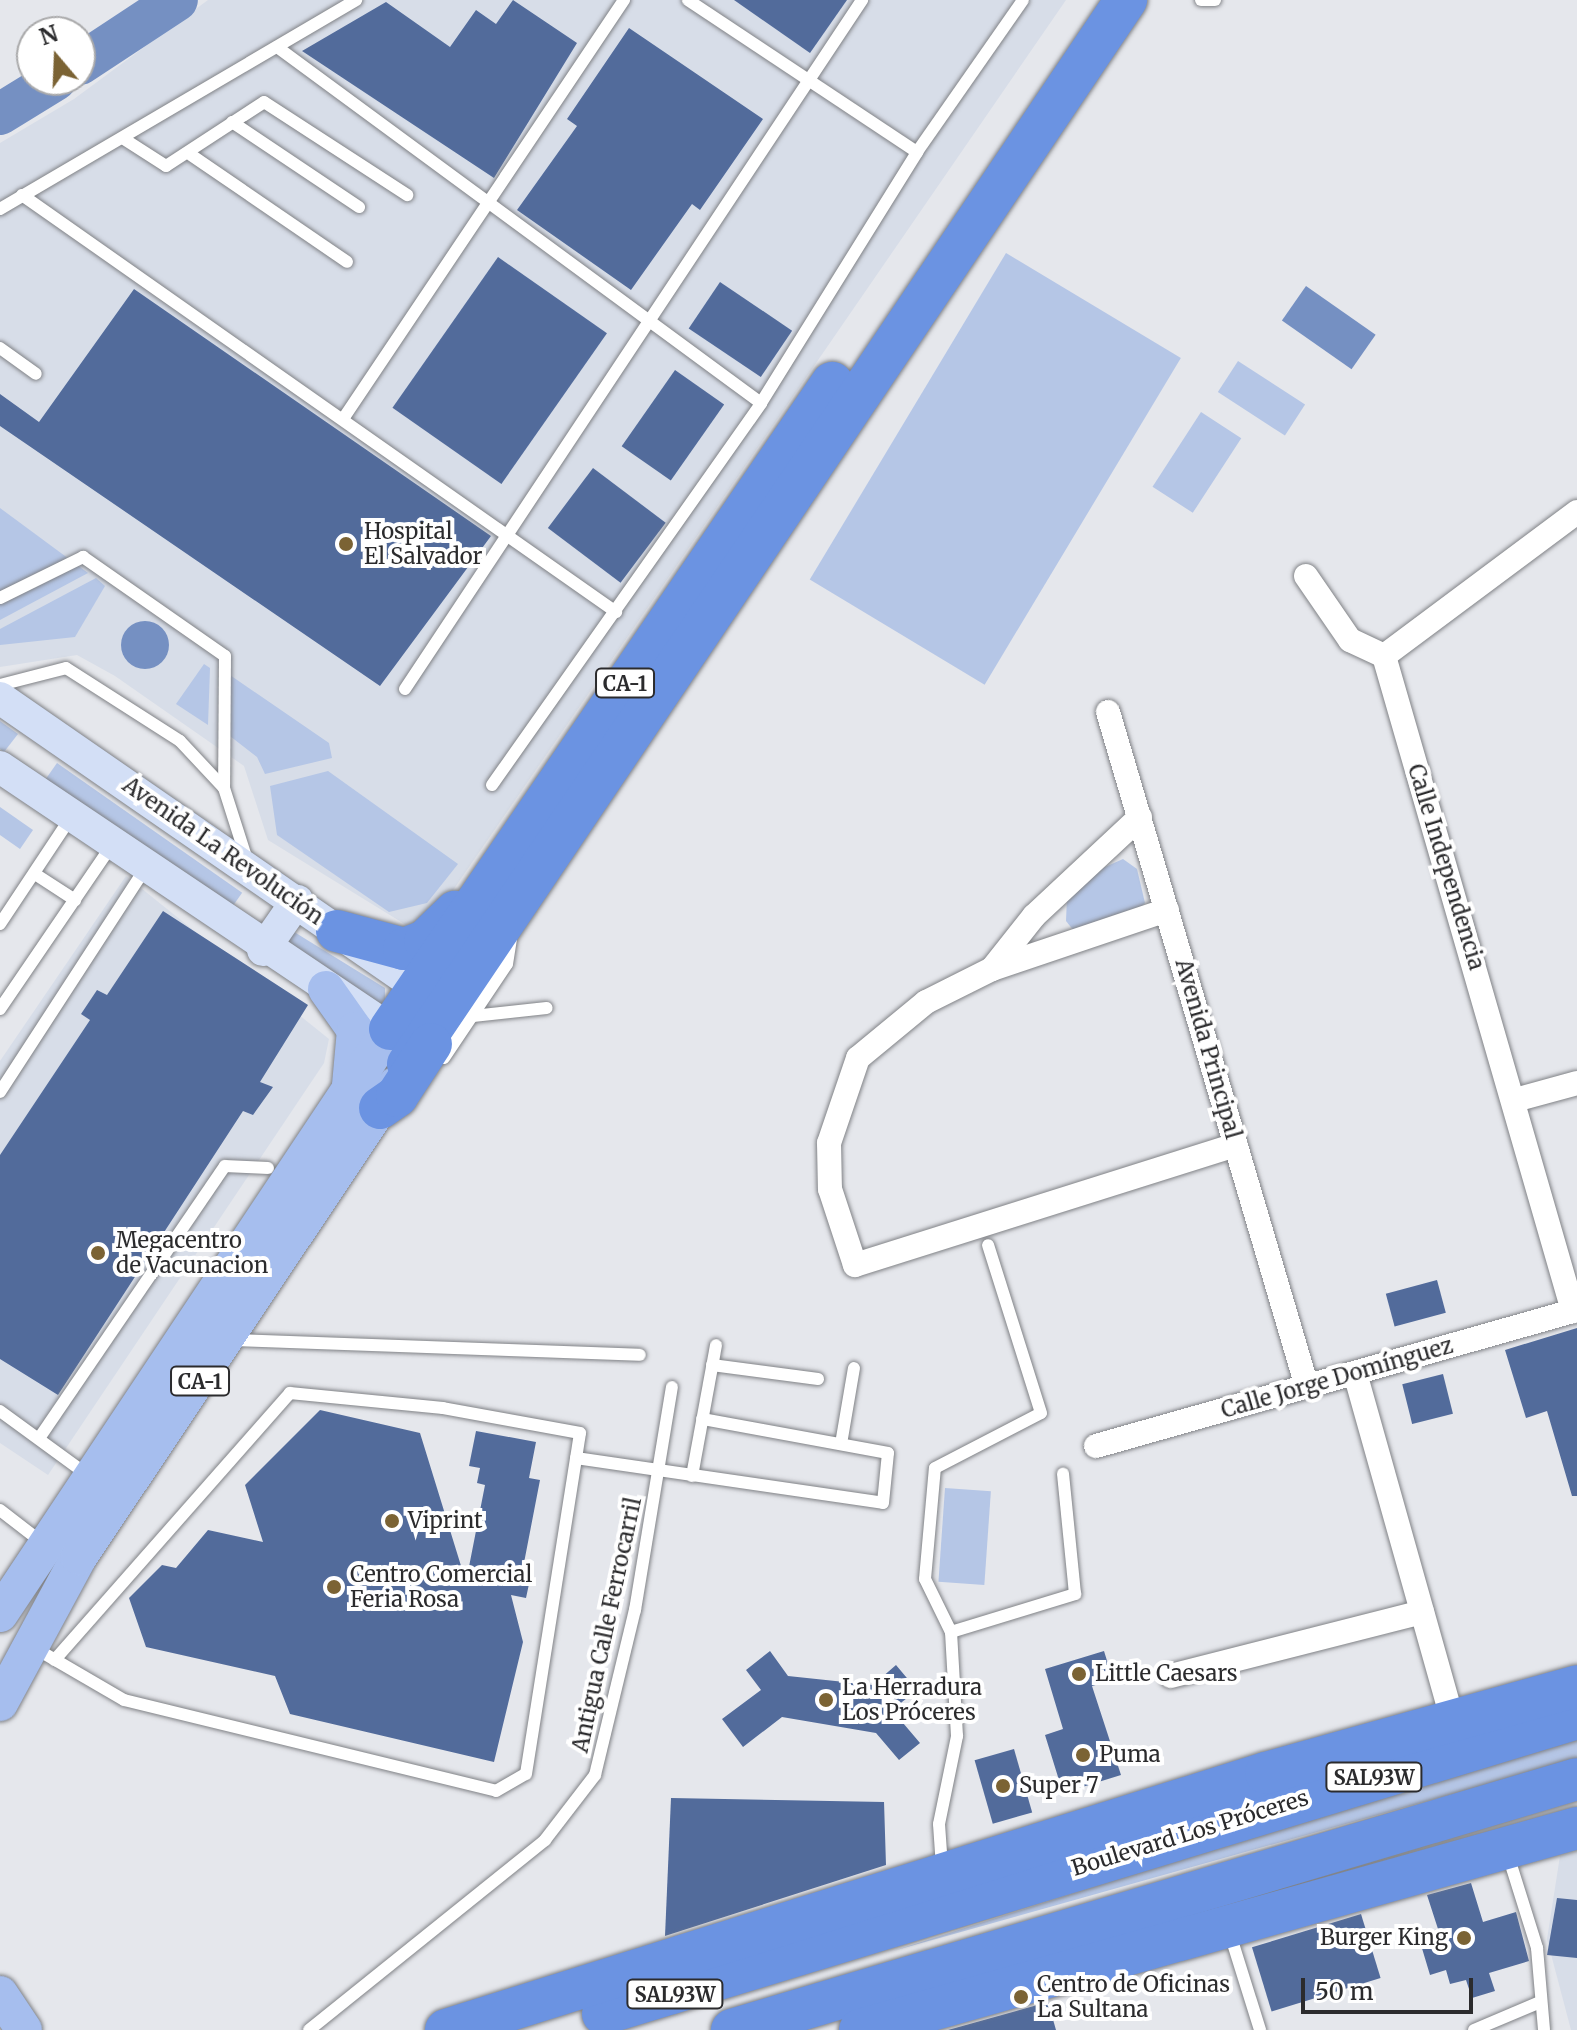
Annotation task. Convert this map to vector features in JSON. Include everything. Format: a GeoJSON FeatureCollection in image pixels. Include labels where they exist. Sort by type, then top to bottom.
{"type":"FeatureCollection","features":[{"type":"Feature","properties":{"kind":"highway","name":"CA-1"},"geometry":{"type":"LineString","coordinates":[[847,387],[1092,0]]}},
{"type":"Feature","properties":{"kind":"highway","name":"CA-1"},"geometry":{"type":"LineString","coordinates":[[391,1071],[446,1003],[512,891],[670,645],[847,387],[1126,0]]}},
{"type":"Feature","properties":{"kind":"highway"},"geometry":{"type":"LineString","coordinates":[[337,931],[380,946],[415,946],[512,891]]}},
{"type":"Feature","properties":{"kind":"highway"},"geometry":{"type":"LineString","coordinates":[[391,1071],[512,891]]}},
{"type":"Feature","properties":{"kind":"highway"},"geometry":{"type":"LineString","coordinates":[[899,1890],[942,1874],[1577,1686]]}},
{"type":"Feature","properties":{"kind":"highway","name":"Boulevard Los Próceres"},"geometry":{"type":"LineString","coordinates":[[544,2030],[805,1957],[1170,1836],[1577,1718]]}},
{"type":"Feature","properties":{"kind":"highway","name":"SAL93W"},"geometry":{"type":"LineString","coordinates":[[732,2030],[1577,1779]]}},
{"type":"Feature","properties":{"kind":"highway"},"geometry":{"type":"LineString","coordinates":[[860,2030],[1227,1923],[1577,1828]]}},
{"type":"Feature","properties":{"kind":"highway"},"geometry":{"type":"LineString","coordinates":[[446,2030],[899,1890],[1037,1855],[1170,1836]]}},
{"type":"Feature","properties":{"kind":"highway"},"geometry":{"type":"LineString","coordinates":[[955,2001],[1184,1898]]}},
{"type":"Feature","properties":{"kind":"main road","name":"Avenida La Revolución"},"geometry":{"type":"LineString","coordinates":[[0,698],[250,866],[337,931],[446,1003]]}},
{"type":"Feature","properties":{"kind":"main road"},"geometry":{"type":"LineString","coordinates":[[0,767],[263,950],[326,989],[391,1071]]}},
{"type":"Feature","properties":{"kind":"main road"},"geometry":{"type":"LineString","coordinates":[[263,950],[297,901]]}},
{"type":"Feature","properties":{"kind":"main road"},"geometry":{"type":"LineString","coordinates":[[326,989],[355,1030],[391,1071]]}},
{"type":"Feature","properties":{"kind":"main road","name":"CA-1"},"geometry":{"type":"LineString","coordinates":[[0,1703],[41,1652],[391,1071]]}},
{"type":"Feature","properties":{"kind":"main road","name":"CA-1"},"geometry":{"type":"LineString","coordinates":[[0,1614],[92,1478],[391,1071]]}},
{"type":"Feature","properties":{"kind":"main road"},"geometry":{"type":"LineString","coordinates":[[0,1994],[24,2030]]}},
{"type":"Feature","properties":{"kind":"street"},"geometry":{"type":"LineString","coordinates":[[1306,576],[1350,640],[1384,656],[1577,512]]}},
{"type":"Feature","properties":{"kind":"street","name":"Calle Independencia"},"geometry":{"type":"LineString","coordinates":[[1384,656],[1575,1311]]}},
{"type":"Feature","properties":{"kind":"street","name":"Avenida Principal"},"geometry":{"type":"LineString","coordinates":[[1108,712],[1307,1387]]}},
{"type":"Feature","properties":{"kind":"street"},"geometry":{"type":"LineString","coordinates":[[992,969],[1034,916],[1140,817]]}},
{"type":"Feature","properties":{"kind":"street"},"geometry":{"type":"LineString","coordinates":[[1167,910],[992,969],[926,1002],[858,1058],[839,1097],[829,1143],[830,1189],[855,1265],[1236,1145]]}},
{"type":"Feature","properties":{"kind":"street"},"geometry":{"type":"LineString","coordinates":[[1515,1100],[1577,1083]]}},
{"type":"Feature","properties":{"kind":"street","name":"Calle Jorge Domínguez"},"geometry":{"type":"LineString","coordinates":[[1096,1446],[1575,1311]]}},
{"type":"Feature","properties":{"kind":"street"},"geometry":{"type":"LineString","coordinates":[[1355,1373],[1453,1721]]}},
{"type":"Feature","properties":{"kind":"street"},"geometry":{"type":"LineString","coordinates":[[1171,1676],[1422,1612]]}},
{"type":"Feature","properties":{"kind":"lane"},"geometry":{"type":"LineString","coordinates":[[0,209],[124,139],[356,0]]}},
{"type":"Feature","properties":{"kind":"lane"},"geometry":{"type":"LineString","coordinates":[[345,416],[624,0]]}},
{"type":"Feature","properties":{"kind":"lane"},"geometry":{"type":"LineString","coordinates":[[688,0],[917,152]]}},
{"type":"Feature","properties":{"kind":"lane"},"geometry":{"type":"LineString","coordinates":[[405,689],[650,325],[807,78],[862,0]]}},
{"type":"Feature","properties":{"kind":"lane"},"geometry":{"type":"LineString","coordinates":[[492,785],[761,403],[917,152],[1023,0]]}},
{"type":"Feature","properties":{"kind":"lane"},"geometry":{"type":"LineString","coordinates":[[1201,0],[1215,0]]}},
{"type":"Feature","properties":{"kind":"lane"},"geometry":{"type":"LineString","coordinates":[[277,47],[489,200],[650,325],[761,403]]}},
{"type":"Feature","properties":{"kind":"lane"},"geometry":{"type":"LineString","coordinates":[[124,139],[161,165],[191,155],[232,122],[264,102],[407,195]]}},
{"type":"Feature","properties":{"kind":"lane"},"geometry":{"type":"LineString","coordinates":[[232,122],[359,207]]}},
{"type":"Feature","properties":{"kind":"lane"},"geometry":{"type":"LineString","coordinates":[[191,155],[347,262]]}},
{"type":"Feature","properties":{"kind":"lane"},"geometry":{"type":"LineString","coordinates":[[22,195],[345,416],[616,612]]}},
{"type":"Feature","properties":{"kind":"lane"},"geometry":{"type":"LineString","coordinates":[[0,348],[36,374]]}},
{"type":"Feature","properties":{"kind":"lane"},"geometry":{"type":"LineString","coordinates":[[0,598],[83,557],[225,656],[224,788],[250,866]]}},
{"type":"Feature","properties":{"kind":"lane"},"geometry":{"type":"LineString","coordinates":[[0,685],[66,668],[180,741],[224,788]]}},
{"type":"Feature","properties":{"kind":"lane"},"geometry":{"type":"LineString","coordinates":[[0,924],[72,815]]}},
{"type":"Feature","properties":{"kind":"lane"},"geometry":{"type":"LineString","coordinates":[[0,1009],[112,845]]}},
{"type":"Feature","properties":{"kind":"lane"},"geometry":{"type":"LineString","coordinates":[[0,1092],[145,869]]}},
{"type":"Feature","properties":{"kind":"lane"},"geometry":{"type":"LineString","coordinates":[[35,874],[75,900]]}},
{"type":"Feature","properties":{"kind":"lane"},"geometry":{"type":"LineString","coordinates":[[446,1003],[512,952],[512,891]]}},
{"type":"Feature","properties":{"kind":"lane"},"geometry":{"type":"LineString","coordinates":[[446,1003],[547,1008]]}},
{"type":"Feature","properties":{"kind":"lane"},"geometry":{"type":"LineString","coordinates":[[40,1437],[225,1166],[268,1168]]}},
{"type":"Feature","properties":{"kind":"lane"},"geometry":{"type":"LineString","coordinates":[[942,1874],[939,1824],[957,1736],[951,1632],[925,1579],[935,1468],[1041,1413],[988,1245]]}},
{"type":"Feature","properties":{"kind":"lane"},"geometry":{"type":"LineString","coordinates":[[226,1342],[294,1337],[640,1355]]}},
{"type":"Feature","properties":{"kind":"lane"},"geometry":{"type":"LineString","coordinates":[[692,1476],[716,1345]]}},
{"type":"Feature","properties":{"kind":"lane"},"geometry":{"type":"LineString","coordinates":[[712,1365],[818,1379]]}},
{"type":"Feature","properties":{"kind":"lane"},"geometry":{"type":"LineString","coordinates":[[841,1444],[854,1368]]}},
{"type":"Feature","properties":{"kind":"lane","name":"Antigua Calle Ferrocarril"},"geometry":{"type":"LineString","coordinates":[[309,2030],[524,1858],[582,1797],[609,1728],[672,1387]]}},
{"type":"Feature","properties":{"kind":"lane"},"geometry":{"type":"LineString","coordinates":[[290,1393],[443,1408],[580,1433],[526,1774],[496,1791],[124,1700],[41,1652],[290,1393]]}},
{"type":"Feature","properties":{"kind":"lane"},"geometry":{"type":"LineString","coordinates":[[0,1411],[40,1437],[92,1478]]}},
{"type":"Feature","properties":{"kind":"lane"},"geometry":{"type":"LineString","coordinates":[[576,1458],[880,1507],[891,1455],[702,1419]]}},
{"type":"Feature","properties":{"kind":"lane"},"geometry":{"type":"LineString","coordinates":[[951,1632],[1075,1594],[1063,1474]]}},
{"type":"Feature","properties":{"kind":"lane"},"geometry":{"type":"LineString","coordinates":[[0,1510],[46,1546]]}},
{"type":"Feature","properties":{"kind":"lane"},"geometry":{"type":"LineString","coordinates":[[1506,1849],[1537,1948],[1538,2003],[1544,2030]]}},
{"type":"Feature","properties":{"kind":"lane"},"geometry":{"type":"LineString","coordinates":[[1227,1923],[1260,2030]]}},
{"type":"Feature","properties":{"kind":"lane"},"geometry":{"type":"LineString","coordinates":[[1474,2030],[1538,2003]]}},
{"type":"Feature","properties":{"kind":"shaded area","name":"Hospital El Salvador"},"geometry":{"type":"Polygon","coordinates":[[[208,0],[1066,0],[436,915],[406,925],[268,840],[244,766],[115,676],[77,655],[0,667],[0,143],[78,96],[96,96],[96,83],[208,0]]]}},
{"type":"Feature","properties":{"kind":"shaded area"},"geometry":{"type":"Polygon","coordinates":[[[1006,253],[1181,358],[985,685],[810,580],[1006,253]]]}},
{"type":"Feature","properties":{"kind":"shaded area"},"geometry":{"type":"Polygon","coordinates":[[[1306,286],[1376,335],[1352,369],[1282,320],[1306,286]]]}},
{"type":"Feature","properties":{"kind":"shaded area"},"geometry":{"type":"Polygon","coordinates":[[[1238,361],[1305,405],[1285,436],[1218,392],[1238,361]]]}},
{"type":"Feature","properties":{"kind":"shaded area"},"geometry":{"type":"Polygon","coordinates":[[[1201,412],[1241,438],[1193,513],[1153,487],[1201,412]]]}},
{"type":"Feature","properties":{"kind":"shaded area"},"geometry":{"type":"Polygon","coordinates":[[[0,508],[88,573],[0,620],[0,508]]]}},
{"type":"Feature","properties":{"kind":"shaded area"},"geometry":{"type":"Polygon","coordinates":[[[96,578],[105,586],[75,637],[0,645],[0,629],[96,578]]]}},
{"type":"Feature","properties":{"kind":"shaded area"},"geometry":{"type":"Polygon","coordinates":[[[145,621],[154,622],[162,628],[168,636],[168,654],[162,662],[154,668],[145,669],[136,668],[128,662],[122,654],[121,645],[122,636],[128,628],[136,622],[145,621]]]}},
{"type":"Feature","properties":{"kind":"shaded area"},"geometry":{"type":"Polygon","coordinates":[[[204,664],[210,668],[208,725],[176,704],[204,664]]]}},
{"type":"Feature","properties":{"kind":"shaded area"},"geometry":{"type":"Polygon","coordinates":[[[227,673],[329,743],[332,758],[265,774],[257,757],[226,733],[227,673]]]}},
{"type":"Feature","properties":{"kind":"shaded area"},"geometry":{"type":"Polygon","coordinates":[[[0,721],[18,734],[4,752],[0,749],[0,721]]]}},
{"type":"Feature","properties":{"kind":"shaded area"},"geometry":{"type":"Polygon","coordinates":[[[57,763],[242,893],[229,911],[44,782],[57,763]]]}},
{"type":"Feature","properties":{"kind":"shaded area"},"geometry":{"type":"Polygon","coordinates":[[[328,771],[458,864],[427,903],[389,912],[277,835],[270,786],[328,771]]]}},
{"type":"Feature","properties":{"kind":"shaded area"},"geometry":{"type":"Polygon","coordinates":[[[0,807],[33,830],[20,849],[0,835],[0,807]]]}},
{"type":"Feature","properties":{"kind":"shaded area"},"geometry":{"type":"Polygon","coordinates":[[[1123,859],[1137,869],[1145,903],[1136,913],[1074,931],[1066,921],[1067,897],[1087,875],[1123,859]]]}},
{"type":"Feature","properties":{"kind":"shaded area","name":"Megacentro de Vacunacion"},"geometry":{"type":"Polygon","coordinates":[[[126,876],[329,1039],[324,1063],[48,1475],[0,1443],[0,1061],[126,876]]]}},
{"type":"Feature","properties":{"kind":"shaded area"},"geometry":{"type":"Polygon","coordinates":[[[291,930],[385,988],[385,1002],[379,1006],[286,945],[291,930]]]}},
{"type":"Feature","properties":{"kind":"shaded area"},"geometry":{"type":"Polygon","coordinates":[[[945,1488],[991,1491],[984,1585],[938,1582],[945,1488]]]}},
{"type":"Feature","properties":{"kind":"shaded area"},"geometry":{"type":"Polygon","coordinates":[[[1577,1739],[1577,1759],[893,1951],[1215,1848],[1577,1739]]]}},
{"type":"Feature","properties":{"kind":"shaded area"},"geometry":{"type":"Polygon","coordinates":[[[1577,1851],[1577,2030],[1571,2030],[1547,1939],[1560,1856],[1577,1851]]]}},
{"type":"Feature","properties":{"kind":"building"},"geometry":{"type":"Polygon","coordinates":[[[513,0],[577,43],[494,178],[302,51],[386,2],[450,47],[476,10],[496,24],[513,0]]]}},
{"type":"Feature","properties":{"kind":"building"},"geometry":{"type":"Polygon","coordinates":[[[734,0],[847,0],[810,53],[734,0]]]}},
{"type":"Feature","properties":{"kind":"building"},"geometry":{"type":"Polygon","coordinates":[[[629,28],[763,119],[700,210],[692,204],[631,290],[517,210],[577,126],[567,119],[629,28]]]}},
{"type":"Feature","properties":{"kind":"building","name":"Hospital El Salvador"},"geometry":{"type":"Polygon","coordinates":[[[498,257],[607,333],[501,484],[392,408],[498,257]]]}},
{"type":"Feature","properties":{"kind":"building"},"geometry":{"type":"Polygon","coordinates":[[[720,282],[792,331],[761,377],[689,328],[720,282]]]}},
{"type":"Feature","properties":{"kind":"building","name":"Hospital El Salvador"},"geometry":{"type":"Polygon","coordinates":[[[134,289],[491,536],[380,686],[0,426],[0,394],[39,422],[134,289]]]}},
{"type":"Feature","properties":{"kind":"building"},"geometry":{"type":"Polygon","coordinates":[[[675,370],[724,404],[671,481],[622,446],[675,370]]]}},
{"type":"Feature","properties":{"kind":"building"},"geometry":{"type":"Polygon","coordinates":[[[593,468],[666,523],[621,583],[548,528],[593,468]]]}},
{"type":"Feature","properties":{"kind":"building","name":"Megacentro de Vacunacion"},"geometry":{"type":"Polygon","coordinates":[[[163,911],[308,1005],[260,1082],[273,1087],[253,1115],[243,1111],[58,1395],[0,1359],[0,1155],[90,1020],[81,1014],[97,990],[107,995],[163,911]]]}},
{"type":"Feature","properties":{"kind":"building"},"geometry":{"type":"Polygon","coordinates":[[[1437,1280],[1446,1313],[1395,1327],[1386,1294],[1437,1280]]]}},
{"type":"Feature","properties":{"kind":"building"},"geometry":{"type":"Polygon","coordinates":[[[1577,1328],[1577,1496],[1572,1496],[1547,1411],[1526,1418],[1505,1350],[1577,1328]]]}},
{"type":"Feature","properties":{"kind":"building"},"geometry":{"type":"Polygon","coordinates":[[[1443,1374],[1453,1414],[1412,1424],[1402,1384],[1443,1374]]]}},
{"type":"Feature","properties":{"kind":"building","name":"Centro Comercial Feria Rosa"},"geometry":{"type":"Polygon","coordinates":[[[320,1410],[420,1433],[466,1582],[485,1485],[477,1483],[480,1468],[469,1466],[476,1431],[536,1442],[529,1478],[540,1480],[523,1568],[532,1570],[526,1598],[511,1595],[523,1642],[494,1762],[290,1714],[275,1676],[146,1647],[129,1598],[162,1565],[176,1568],[208,1530],[263,1542],[245,1485],[320,1410]]]}},
{"type":"Feature","properties":{"kind":"building","name":"La Herradura Los Próceres"},"geometry":{"type":"Polygon","coordinates":[[[770,1651],[788,1676],[873,1685],[896,1665],[917,1690],[892,1710],[920,1743],[899,1760],[876,1733],[782,1717],[743,1747],[722,1719],[761,1690],[746,1670],[770,1651]]]}},
{"type":"Feature","properties":{"kind":"building"},"geometry":{"type":"Polygon","coordinates":[[[1104,1651],[1113,1680],[1092,1686],[1121,1775],[1063,1793],[1045,1735],[1063,1729],[1045,1669],[1104,1651]]]}},
{"type":"Feature","properties":{"kind":"building","name":"Super 7"},"geometry":{"type":"Polygon","coordinates":[[[1014,1749],[1032,1812],[993,1824],[975,1760],[1014,1749]]]}},
{"type":"Feature","properties":{"kind":"building"},"geometry":{"type":"Polygon","coordinates":[[[671,1798],[884,1802],[886,1865],[665,1936],[671,1798]]]}},
{"type":"Feature","properties":{"kind":"building"},"geometry":{"type":"Polygon","coordinates":[[[1471,1883],[1483,1922],[1516,1912],[1529,1961],[1489,1973],[1495,1991],[1472,1998],[1466,1980],[1450,1984],[1446,1970],[1430,1975],[1418,1935],[1438,1929],[1427,1895],[1471,1883]]]}},
{"type":"Feature","properties":{"kind":"building"},"geometry":{"type":"Polygon","coordinates":[[[1557,1898],[1577,1900],[1577,1958],[1547,1955],[1557,1898]]]}},
{"type":"Feature","properties":{"kind":"building"},"geometry":{"type":"Polygon","coordinates":[[[1361,1914],[1381,1978],[1272,2011],[1252,1947],[1361,1914]]]}},
{"type":"Feature","properties":{"kind":"building"},"geometry":{"type":"Polygon","coordinates":[[[1048,2002],[1056,2030],[948,2030],[1048,2002]]]}},
{"type":"Feature","properties":{"kind":"waterway"},"geometry":{"type":"LineString","coordinates":[[96,53],[177,0]]}},
{"type":"Feature","properties":{"kind":"waterway"},"geometry":{"type":"LineString","coordinates":[[0,114],[29,96]]}},
{"type":"Feature","properties":{"kind":"place","name":"Hospital El Salvador"},"geometry":{"type":"Point","coordinates":[346,544]}},
{"type":"Feature","properties":{"kind":"place","name":"Megacentro de Vacunacion"},"geometry":{"type":"Point","coordinates":[98,1253]}},
{"type":"Feature","properties":{"kind":"place","name":"Viprint"},"geometry":{"type":"Point","coordinates":[392,1521]}},
{"type":"Feature","properties":{"kind":"place","name":"Centro Comercial Feria Rosa"},"geometry":{"type":"Point","coordinates":[334,1587]}},
{"type":"Feature","properties":{"kind":"place","name":"Little Caesars"},"geometry":{"type":"Point","coordinates":[1079,1674]}},
{"type":"Feature","properties":{"kind":"place","name":"La Herradura Los Próceres"},"geometry":{"type":"Point","coordinates":[826,1700]}},
{"type":"Feature","properties":{"kind":"place","name":"Puma"},"geometry":{"type":"Point","coordinates":[1083,1755]}},
{"type":"Feature","properties":{"kind":"place","name":"Super 7"},"geometry":{"type":"Point","coordinates":[1003,1786]}},
{"type":"Feature","properties":{"kind":"place","name":"Burger King"},"geometry":{"type":"Point","coordinates":[1464,1938]}},
{"type":"Feature","properties":{"kind":"place","name":"Centro de Oficinas La Sultana"},"geometry":{"type":"Point","coordinates":[1021,1997]}}]}
